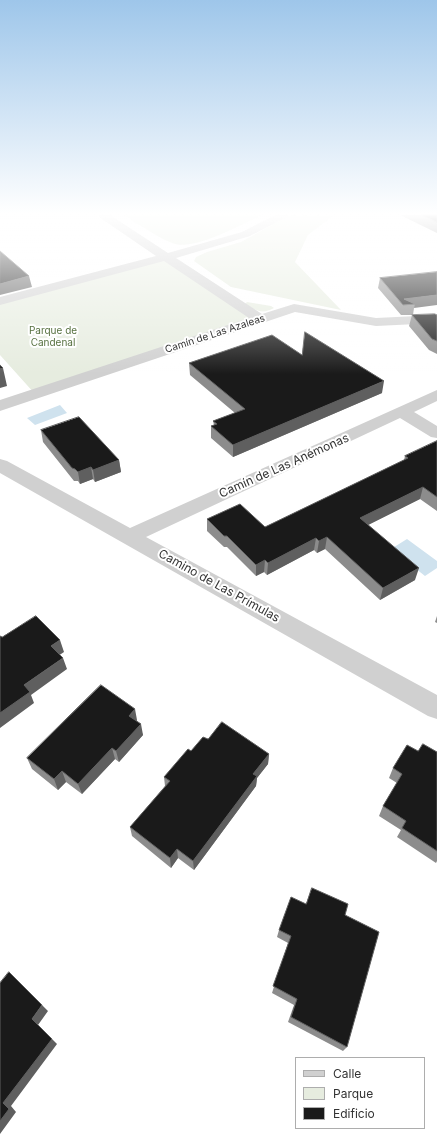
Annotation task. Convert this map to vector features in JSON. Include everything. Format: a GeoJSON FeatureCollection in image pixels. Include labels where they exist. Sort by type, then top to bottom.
{"type":"FeatureCollection","features":[{"type":"Feature","properties":{"kind":"street"},"geometry":{"type":"LineString","coordinates":[[0,301],[122,268]]}},
{"type":"Feature","properties":{"kind":"street"},"geometry":{"type":"LineString","coordinates":[[185,268],[260,319]]}},
{"type":"Feature","properties":{"kind":"street"},"geometry":{"type":"LineString","coordinates":[[222,293],[294,308]]}},
{"type":"Feature","properties":{"kind":"street","name":"Camín de Las Azaleas"},"geometry":{"type":"LineString","coordinates":[[0,406],[294,308],[376,322],[437,319]]}},
{"type":"Feature","properties":{"kind":"street","name":"Camín de Las Anémonas"},"geometry":{"type":"LineString","coordinates":[[130,536],[437,395]]}},
{"type":"Feature","properties":{"kind":"street"},"geometry":{"type":"LineString","coordinates":[[402,412],[437,433]]}},
{"type":"Feature","properties":{"kind":"street","name":"Camino de Las Prímulas"},"geometry":{"type":"LineString","coordinates":[[0,465],[437,708]]}},
{"type":"Feature","properties":{"kind":"green space","name":"Parque de Candenal"},"geometry":{"type":"Polygon","coordinates":[[[122,268],[185,268],[260,319],[35,394],[0,355],[0,301],[122,268]]]}},
{"type":"Feature","properties":{"kind":"green space"},"geometry":{"type":"Polygon","coordinates":[[[204,268],[301,268],[341,310],[231,287],[204,268]]]}},
{"type":"Feature","properties":{"kind":"green space"},"geometry":{"type":"Polygon","coordinates":[[[247,302],[271,306],[274,308],[266,311],[259,311],[245,304],[247,302]]]}},
{"type":"Feature","properties":{"kind":"water"},"geometry":{"type":"Polygon","coordinates":[[[60,405],[67,413],[35,425],[27,418],[60,405]]]}},
{"type":"Feature","properties":{"kind":"water"},"geometry":{"type":"Polygon","coordinates":[[[407,539],[437,561],[437,568],[425,576],[391,549],[407,539]]]}},
{"type":"Feature","properties":{"kind":"building"},"geometry":{"type":"Polygon","coordinates":[[[0,268],[20,268],[29,276],[0,284],[0,268]]]}},
{"type":"Feature","properties":{"kind":"building"},"geometry":{"type":"Polygon","coordinates":[[[437,272],[437,295],[404,299],[415,304],[403,305],[380,278],[437,272]]]}},
{"type":"Feature","properties":{"kind":"building"},"geometry":{"type":"Polygon","coordinates":[[[412,315],[437,315],[437,341],[432,339],[412,315]]]}},
{"type":"Feature","properties":{"kind":"building"},"geometry":{"type":"Polygon","coordinates":[[[305,332],[384,381],[233,445],[211,426],[217,424],[213,421],[245,409],[189,363],[272,335],[302,355],[305,332]]]}},
{"type":"Feature","properties":{"kind":"building"},"geometry":{"type":"Polygon","coordinates":[[[79,417],[119,460],[93,470],[91,467],[78,472],[72,468],[41,430],[79,417]]]}},
{"type":"Feature","properties":{"kind":"building"},"geometry":{"type":"Polygon","coordinates":[[[437,441],[437,497],[423,487],[360,518],[419,568],[383,588],[327,537],[319,541],[316,538],[268,563],[265,560],[256,565],[227,536],[224,536],[207,519],[240,504],[265,527],[408,458],[405,456],[437,441]]]}},
{"type":"Feature","properties":{"kind":"building"},"geometry":{"type":"Polygon","coordinates":[[[36,616],[60,640],[51,646],[63,658],[24,685],[30,692],[0,713],[0,636],[2,637],[36,616]]]}},
{"type":"Feature","properties":{"kind":"building"},"geometry":{"type":"Polygon","coordinates":[[[101,685],[135,709],[129,716],[141,724],[116,751],[112,748],[78,784],[62,771],[54,779],[27,758],[101,685]]]}},
{"type":"Feature","properties":{"kind":"building"},"geometry":{"type":"Polygon","coordinates":[[[222,722],[269,754],[253,774],[257,776],[193,861],[177,849],[170,858],[130,827],[170,781],[164,777],[188,749],[191,751],[203,737],[208,739],[222,722]]]}},
{"type":"Feature","properties":{"kind":"building"},"geometry":{"type":"Polygon","coordinates":[[[423,744],[437,752],[437,851],[402,828],[406,821],[383,806],[402,774],[393,768],[407,745],[418,751],[423,744]]]}},
{"type":"Feature","properties":{"kind":"building"},"geometry":{"type":"Polygon","coordinates":[[[312,888],[348,904],[345,915],[379,932],[347,1047],[291,1017],[297,999],[273,986],[291,936],[279,930],[291,897],[306,904],[312,888]]]}},
{"type":"Feature","properties":{"kind":"building"},"geometry":{"type":"Polygon","coordinates":[[[9,972],[42,1005],[32,1019],[52,1039],[3,1103],[9,1109],[0,1121],[0,983],[9,972]]]}}]}
